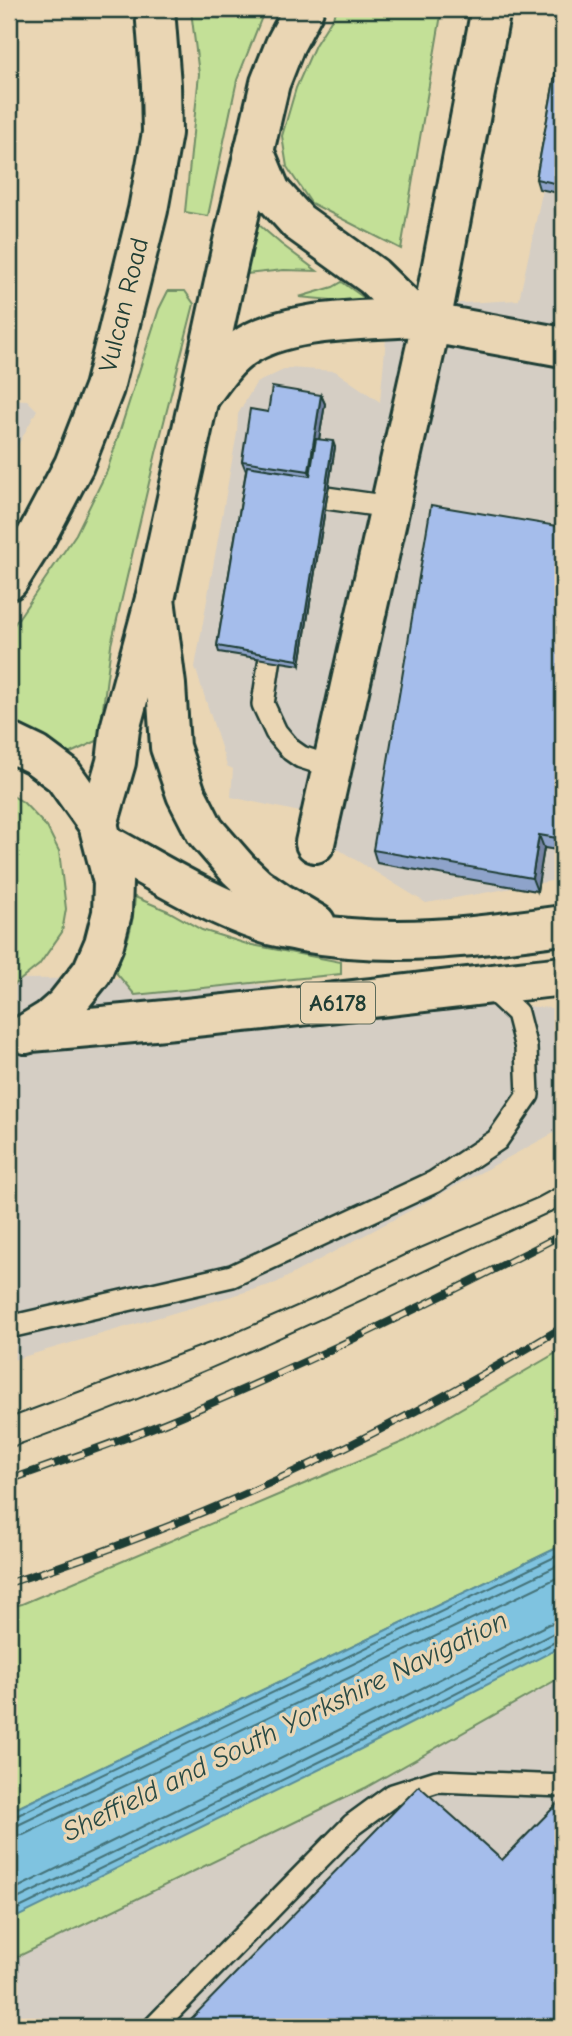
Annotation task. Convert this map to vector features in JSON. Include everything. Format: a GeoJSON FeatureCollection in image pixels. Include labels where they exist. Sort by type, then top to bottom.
{"type":"FeatureCollection","features":[{"type":"Feature","properties":{"kind":"street","name":"Vulcan Road"},"geometry":{"type":"LineString","coordinates":[[9,580],[36,537],[74,465],[104,388],[148,210],[162,133],[155,9]]}},
{"type":"Feature","properties":{"kind":"street"},"geometry":{"type":"LineString","coordinates":[[101,834],[120,729],[155,599],[270,83],[285,45],[304,9]]}},
{"type":"Feature","properties":{"kind":"street"},"geometry":{"type":"LineString","coordinates":[[315,843],[390,506],[423,320],[489,14]]}},
{"type":"Feature","properties":{"kind":"street"},"geometry":{"type":"LineString","coordinates":[[254,150],[271,192],[282,206],[298,222],[373,276],[423,320]]}},
{"type":"Feature","properties":{"kind":"street"},"geometry":{"type":"LineString","coordinates":[[200,396],[240,349],[258,339],[304,325],[423,320],[563,347]]}},
{"type":"Feature","properties":{"kind":"street"},"geometry":{"type":"LineString","coordinates":[[155,599],[166,685],[170,747],[186,794],[205,831],[257,887],[338,938]]}},
{"type":"Feature","properties":{"kind":"street","name":"A6178"},"geometry":{"type":"LineString","coordinates":[[9,742],[36,755],[62,775],[101,834],[113,882],[112,913],[104,944],[92,972],[80,990],[49,1020],[20,1036]]}},
{"type":"Feature","properties":{"kind":"street","name":"A6178"},"geometry":{"type":"LineString","coordinates":[[101,834],[215,904],[268,925],[370,941],[447,939],[563,925]]}},
{"type":"Feature","properties":{"kind":"street","name":"A6178"},"geometry":{"type":"LineString","coordinates":[[20,1036],[563,976]]}},
{"type":"Feature","properties":{"kind":"lane"},"geometry":{"type":"LineString","coordinates":[[292,514],[296,494],[390,506]]}},
{"type":"Feature","properties":{"kind":"lane"},"geometry":{"type":"LineString","coordinates":[[277,609],[263,704],[276,732],[291,750],[301,757],[332,767]]}},
{"type":"Feature","properties":{"kind":"lane"},"geometry":{"type":"LineString","coordinates":[[9,1327],[232,1276],[434,1182],[498,1140],[528,1096],[526,1048],[517,1013],[486,984]]}},
{"type":"Feature","properties":{"kind":"lane"},"geometry":{"type":"LineString","coordinates":[[153,2027],[352,1825],[393,1795],[437,1781],[563,1786]]}},
{"type":"Feature","properties":{"kind":"shaded area"},"geometry":{"type":"Polygon","coordinates":[[[563,95],[563,879],[426,903],[307,830],[309,814],[231,797],[233,769],[227,766],[195,667],[237,433],[238,414],[256,383],[288,368],[335,371],[380,402],[389,307],[519,300],[563,95]]]}},
{"type":"Feature","properties":{"kind":"shaded area"},"geometry":{"type":"Polygon","coordinates":[[[9,399],[27,400],[37,410],[9,462],[9,399]]]}},
{"type":"Feature","properties":{"kind":"shaded area"},"geometry":{"type":"Polygon","coordinates":[[[176,978],[563,1009],[563,1128],[276,1283],[9,1361],[9,979],[176,978]]]}},
{"type":"Feature","properties":{"kind":"shaded area"},"geometry":{"type":"Polygon","coordinates":[[[563,1676],[563,2027],[9,2027],[9,1961],[365,1788],[563,1676]]]}},
{"type":"Feature","properties":{"kind":"green space"},"geometry":{"type":"Polygon","coordinates":[[[338,9],[442,9],[401,249],[311,203],[287,167],[282,136],[296,88],[315,45],[338,9]]]}},
{"type":"Feature","properties":{"kind":"green space"},"geometry":{"type":"Polygon","coordinates":[[[191,11],[227,18],[263,14],[237,80],[208,216],[185,212],[199,74],[191,11]]]}},
{"type":"Feature","properties":{"kind":"green space"},"geometry":{"type":"Polygon","coordinates":[[[258,224],[317,271],[284,270],[246,274],[258,224]]]}},
{"type":"Feature","properties":{"kind":"green space"},"geometry":{"type":"Polygon","coordinates":[[[342,282],[367,300],[346,305],[331,300],[299,297],[333,287],[342,282]]]}},
{"type":"Feature","properties":{"kind":"green space"},"geometry":{"type":"Polygon","coordinates":[[[168,291],[185,291],[194,304],[111,645],[99,740],[66,755],[39,735],[9,724],[9,632],[76,534],[107,471],[159,309],[168,291]]]}},
{"type":"Feature","properties":{"kind":"green space"},"geometry":{"type":"Polygon","coordinates":[[[9,794],[23,802],[47,827],[59,851],[66,909],[62,932],[39,965],[9,989],[9,794]]]}},
{"type":"Feature","properties":{"kind":"green space"},"geometry":{"type":"Polygon","coordinates":[[[135,897],[202,930],[247,944],[341,962],[341,974],[135,995],[112,968],[129,934],[135,897]]]}},
{"type":"Feature","properties":{"kind":"green space"},"geometry":{"type":"Polygon","coordinates":[[[563,1349],[563,1545],[9,1812],[9,1607],[22,1604],[405,1441],[563,1349]]]}},
{"type":"Feature","properties":{"kind":"green space"},"geometry":{"type":"Polygon","coordinates":[[[563,1643],[563,1676],[365,1788],[9,1961],[9,1920],[563,1643]]]}},
{"type":"Feature","properties":{"kind":"water","name":"Sheffield and South Yorkshire Navigation"},"geometry":{"type":"Polygon","coordinates":[[[563,1545],[563,1646],[351,1754],[9,1921],[9,1812],[563,1545]]]}},
{"type":"Feature","properties":{"kind":"building"},"geometry":{"type":"Polygon","coordinates":[[[563,32],[563,185],[536,179],[563,32]]]}},
{"type":"Feature","properties":{"kind":"building"},"geometry":{"type":"Polygon","coordinates":[[[272,387],[321,395],[309,471],[242,461],[250,409],[268,412],[272,387]]]}},
{"type":"Feature","properties":{"kind":"building"},"geometry":{"type":"Polygon","coordinates":[[[316,439],[333,441],[298,660],[217,646],[247,466],[310,476],[316,439]]]}},
{"type":"Feature","properties":{"kind":"building"},"geometry":{"type":"Polygon","coordinates":[[[431,505],[563,527],[563,839],[539,835],[532,878],[373,850],[431,505]]]}},
{"type":"Feature","properties":{"kind":"building"},"geometry":{"type":"Polygon","coordinates":[[[419,1786],[502,1860],[562,1799],[563,2027],[183,2027],[419,1786]]]}},
{"type":"Feature","properties":{"kind":"tram line"},"geometry":{"type":"LineString","coordinates":[[9,1418],[228,1336],[563,1184]]}},
{"type":"Feature","properties":{"kind":"tram line"},"geometry":{"type":"LineString","coordinates":[[9,1448],[80,1422],[220,1364],[563,1206]]}},
{"type":"Feature","properties":{"kind":"railway"},"geometry":{"type":"LineString","coordinates":[[9,1480],[148,1430],[240,1391],[380,1326],[563,1234]]}},
{"type":"Feature","properties":{"kind":"railway"},"geometry":{"type":"LineString","coordinates":[[9,1583],[153,1532],[294,1472],[430,1403],[563,1327]]}}]}
